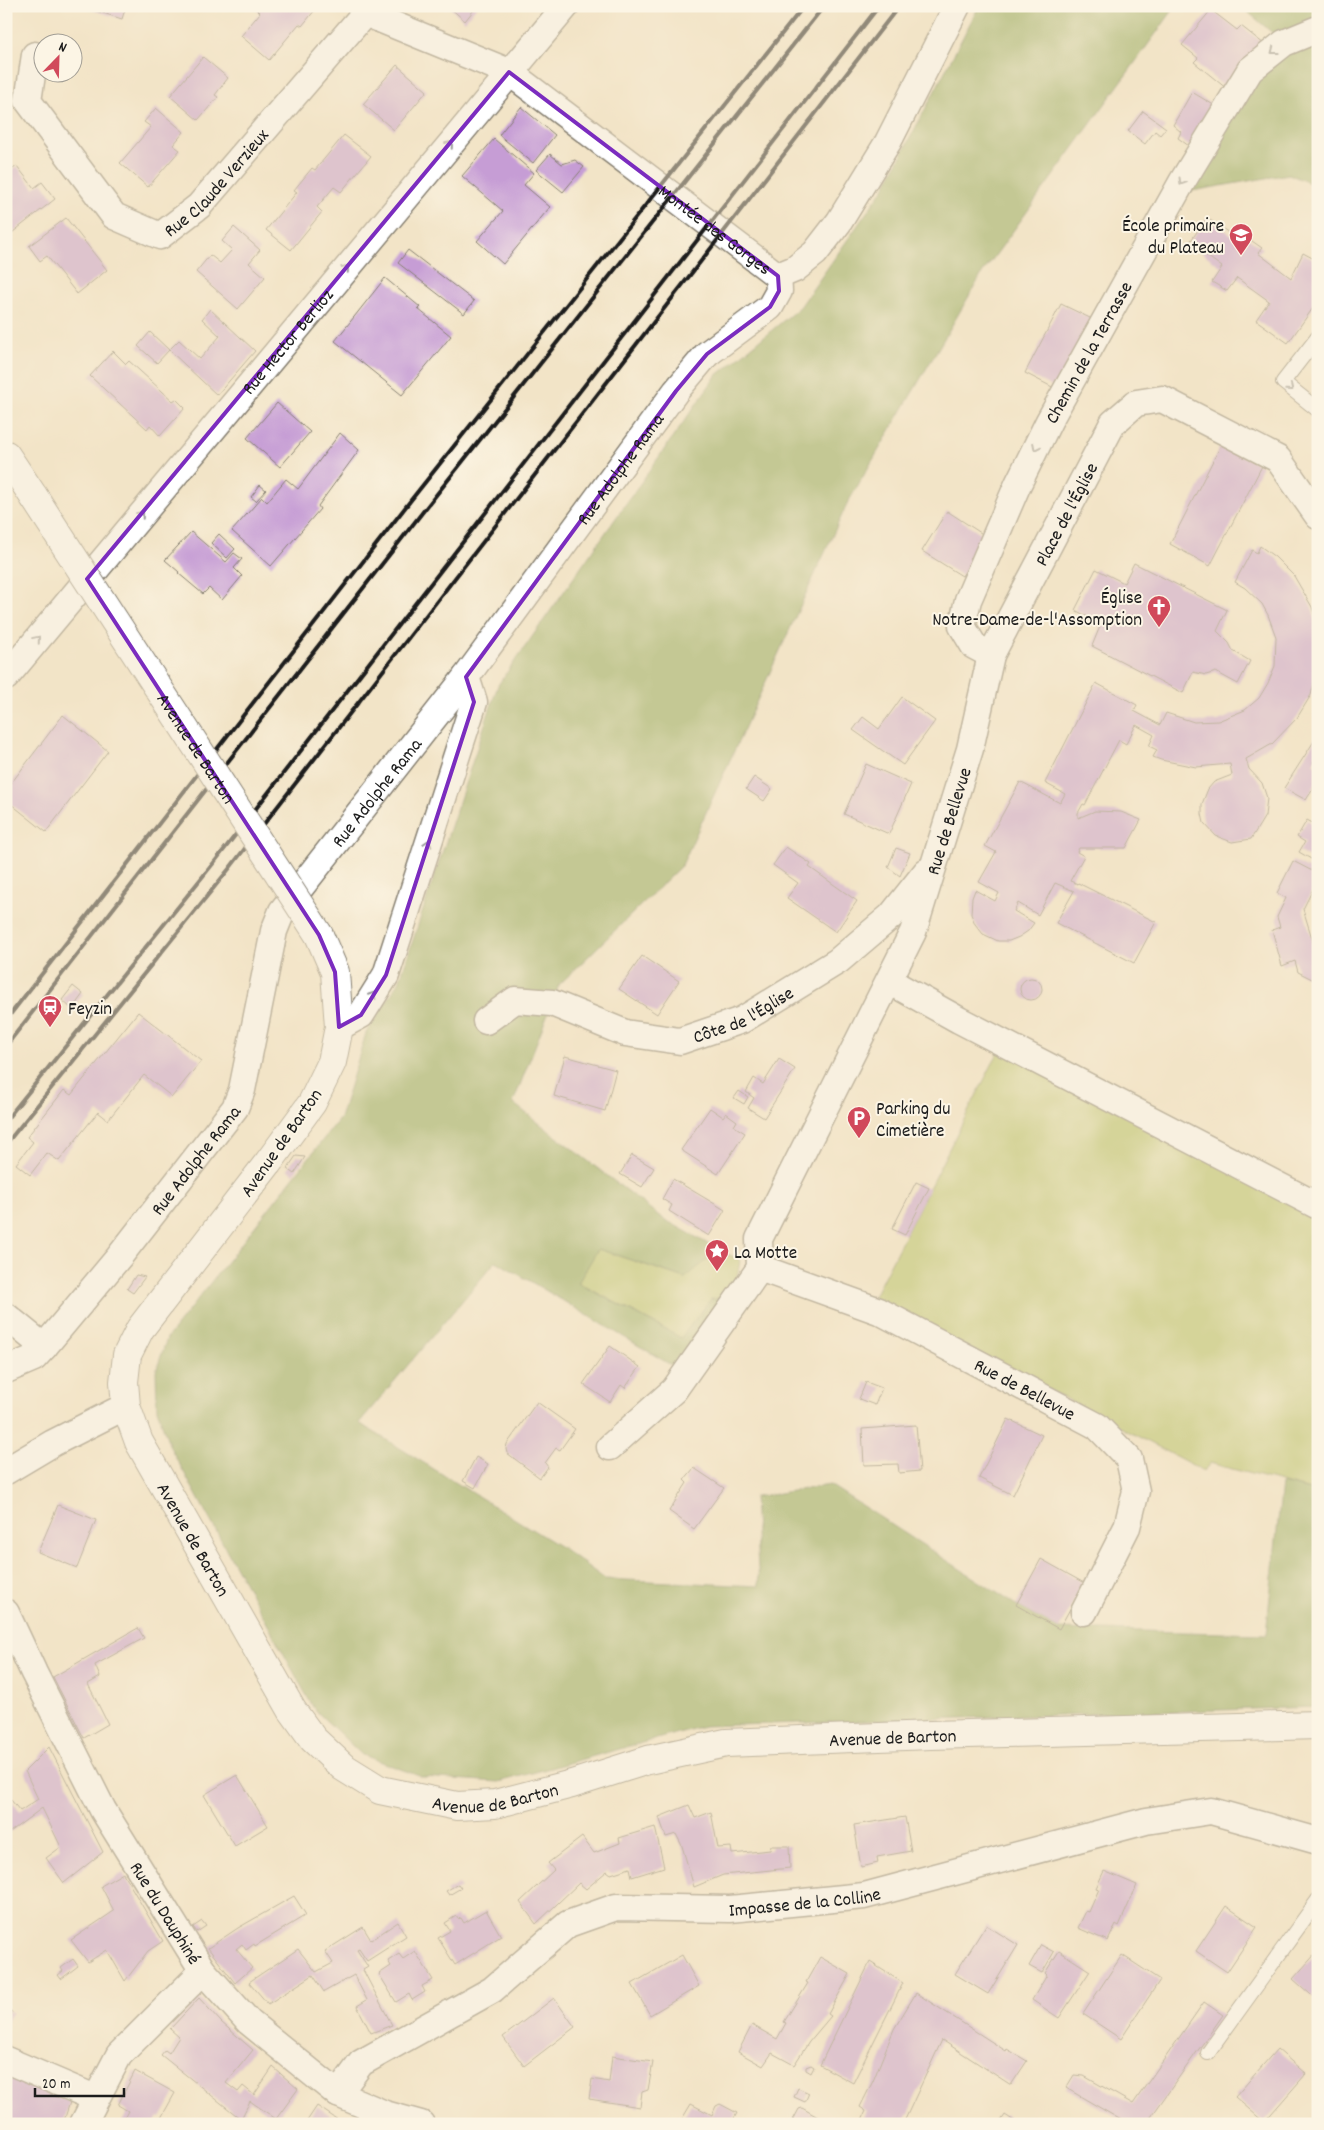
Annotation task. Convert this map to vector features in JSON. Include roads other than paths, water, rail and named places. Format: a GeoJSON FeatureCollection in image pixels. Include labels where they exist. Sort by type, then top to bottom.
{"type":"FeatureCollection","features":[{"type":"Feature","properties":{"kind":"street","name":"Rue Hector Berlioz"},"geometry":{"type":"LineString","coordinates":[[6,677],[566,6]]}},
{"type":"Feature","properties":{"kind":"street","name":"Montée des Gorges"},"geometry":{"type":"LineString","coordinates":[[509,72],[778,276],[795,269],[815,253],[838,222],[888,142],[957,6]]}},
{"type":"Feature","properties":{"kind":"street","name":"Rue Claude Verzieux"},"geometry":{"type":"LineString","coordinates":[[32,70],[28,101],[114,216],[160,236],[199,206],[367,10],[509,72]]}},
{"type":"Feature","properties":{"kind":"street","name":"Chemin de la Terrasse"},"geometry":{"type":"LineString","coordinates":[[991,656],[974,646],[962,626],[968,600],[1018,484],[1048,421],[1175,194],[1250,70],[1284,43],[1318,29]]}},
{"type":"Feature","properties":{"kind":"street","name":"Rue Adolphe Rama"},"geometry":{"type":"LineString","coordinates":[[6,1370],[34,1358],[44,1348],[235,1108],[242,1090],[274,931],[282,911],[466,677],[676,391],[707,354],[770,307],[779,291],[778,276]]}},
{"type":"Feature","properties":{"kind":"street","name":"Place de l'Église"},"geometry":{"type":"LineString","coordinates":[[991,656],[1113,423],[1136,403],[1162,399],[1278,459],[1318,516]]}},
{"type":"Feature","properties":{"kind":"street","name":"Avenue de Barton"},"geometry":{"type":"LineString","coordinates":[[6,455],[319,935],[334,972],[339,1027],[332,1062],[312,1104],[140,1329],[127,1355],[124,1382],[126,1406],[139,1442],[292,1710],[313,1739],[343,1767],[380,1790],[457,1806],[495,1804],[572,1784],[648,1760],[726,1743],[941,1734],[1318,1725]]}},
{"type":"Feature","properties":{"kind":"street","name":"Rue de Bellevue"},"geometry":{"type":"LineString","coordinates":[[991,656],[970,749],[913,932],[759,1239],[760,1268],[878,1311],[1097,1426],[1129,1459],[1136,1491],[1127,1526],[1084,1612]]}},
{"type":"Feature","properties":{"kind":"street"},"geometry":{"type":"LineString","coordinates":[[339,1027],[361,1015],[386,975],[474,702],[466,677]]}},
{"type":"Feature","properties":{"kind":"street","name":"Côte de l'Église"},"geometry":{"type":"LineString","coordinates":[[486,1021],[515,1000],[552,1003],[625,1033],[680,1041],[742,1020],[838,961],[891,916],[934,863]]}},
{"type":"Feature","properties":{"kind":"street"},"geometry":{"type":"LineString","coordinates":[[889,981],[959,1020],[1318,1206]]}},
{"type":"Feature","properties":{"kind":"street"},"geometry":{"type":"LineString","coordinates":[[610,1447],[674,1390],[760,1268]]}},
{"type":"Feature","properties":{"kind":"street"},"geometry":{"type":"LineString","coordinates":[[6,1316],[44,1348]]}},
{"type":"Feature","properties":{"kind":"street"},"geometry":{"type":"LineString","coordinates":[[6,1471],[53,1443],[126,1406]]}},
{"type":"Feature","properties":{"kind":"street","name":"Rue du Dauphiné"},"geometry":{"type":"LineString","coordinates":[[6,1613],[103,1810],[203,1971],[249,2022],[338,2094],[385,2114],[421,2124]]}},
{"type":"Feature","properties":{"kind":"street","name":"Impasse de la Colline"},"geometry":{"type":"LineString","coordinates":[[338,2094],[361,2063],[492,1990],[568,1924],[616,1906],[730,1909],[864,1896],[1146,1821],[1211,1811],[1318,1841]]}},
{"type":"Feature","properties":{"kind":"street"},"geometry":{"type":"LineString","coordinates":[[84,2124],[95,2098],[119,2055],[203,1971]]}},
{"type":"Feature","properties":{"kind":"street"},"geometry":{"type":"LineString","coordinates":[[6,2060],[95,2098]]}},
{"type":"Feature","properties":{"kind":"lane"},"geometry":{"type":"LineString","coordinates":[[1318,337],[1283,382],[1318,410]]}},
{"type":"Feature","properties":{"kind":"lane"},"geometry":{"type":"LineString","coordinates":[[1208,2052],[1318,1900]]}},
{"type":"Feature","properties":{"kind":"railway"},"geometry":{"type":"LineString","coordinates":[[6,1020],[411,500],[804,6]]}},
{"type":"Feature","properties":{"kind":"railway"},"geometry":{"type":"LineString","coordinates":[[6,1046],[425,509],[824,6]]}},
{"type":"Feature","properties":{"kind":"railway"},"geometry":{"type":"LineString","coordinates":[[6,1120],[216,860],[879,6]]}},
{"type":"Feature","properties":{"kind":"railway"},"geometry":{"type":"LineString","coordinates":[[6,1144],[229,869],[899,6]]}},
{"type":"Feature","properties":{"kind":"place","name":"École primaire du Plateau"},"geometry":{"type":"Point","coordinates":[1241,256]}},
{"type":"Feature","properties":{"kind":"place","name":"Église Notre-Dame-de-l'Assomption"},"geometry":{"type":"Point","coordinates":[1159,628]}},
{"type":"Feature","properties":{"kind":"place","name":"Feyzin"},"geometry":{"type":"Point","coordinates":[50,1028]}},
{"type":"Feature","properties":{"kind":"place","name":"Parking du Cimetière"},"geometry":{"type":"Point","coordinates":[859,1139]}},
{"type":"Feature","properties":{"kind":"place","name":"La Motte"},"geometry":{"type":"Point","coordinates":[717,1272]}}]}
